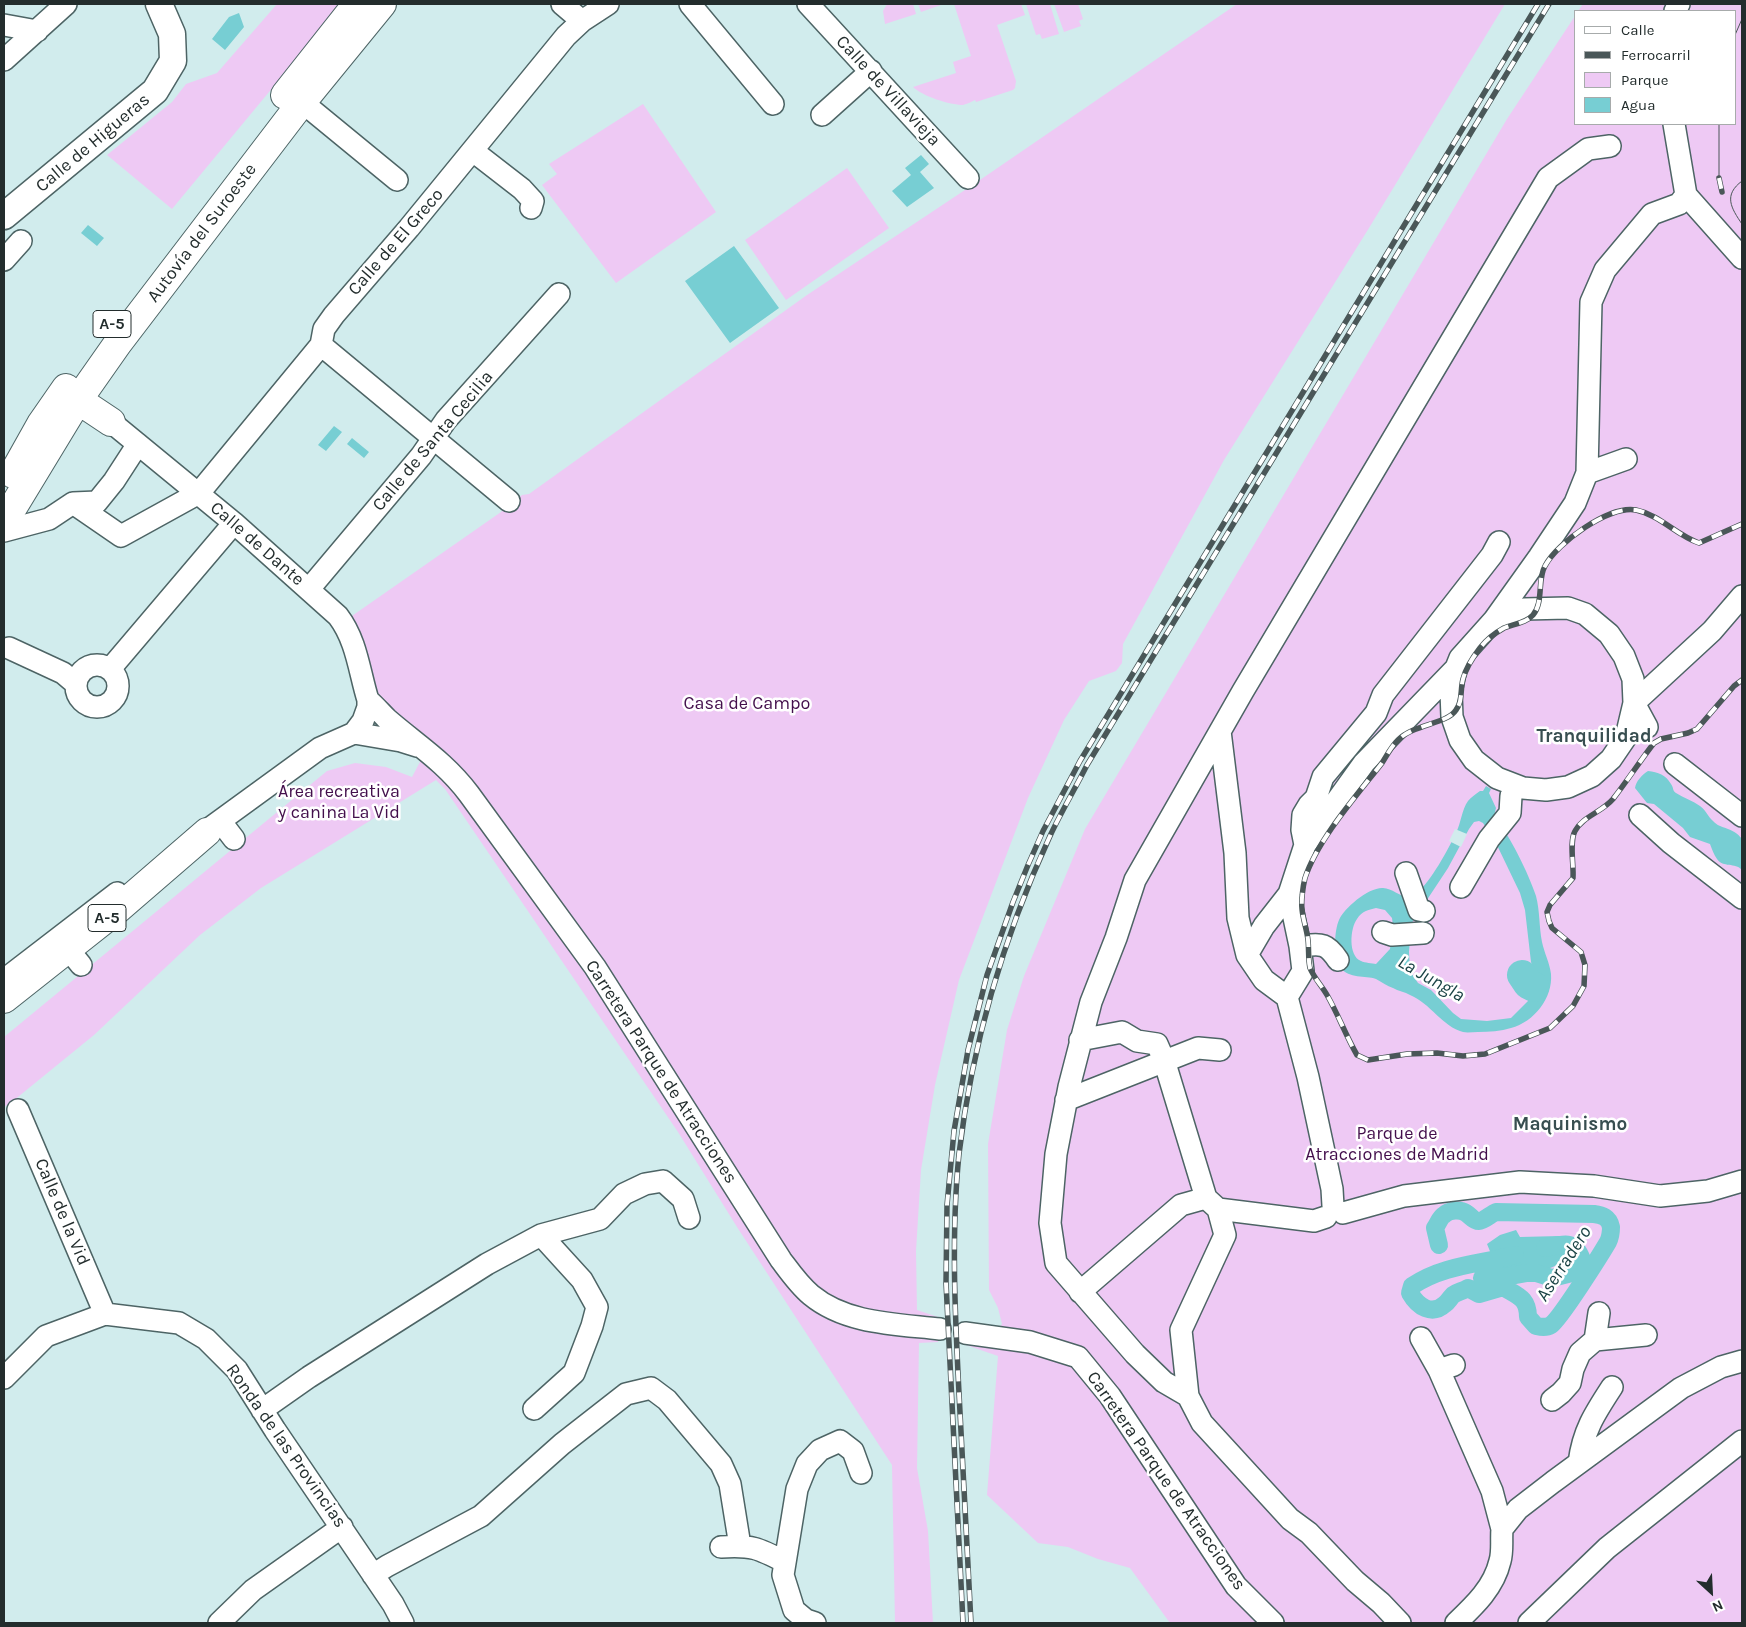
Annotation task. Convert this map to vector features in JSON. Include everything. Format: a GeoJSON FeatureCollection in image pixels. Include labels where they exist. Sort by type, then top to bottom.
{"type":"FeatureCollection","features":[{"type":"Feature","properties":{"kind":"highway","name":"Autovía del Suroeste"},"geometry":{"type":"LineString","coordinates":[[4,490],[41,424],[91,353],[307,65],[357,4]]}},
{"type":"Feature","properties":{"kind":"highway","name":"Autovía del Suroeste"},"geometry":{"type":"LineString","coordinates":[[4,522],[78,400],[141,313],[302,102],[382,4]]}},
{"type":"Feature","properties":{"kind":"highway"},"geometry":{"type":"LineString","coordinates":[[78,400],[111,422]]}},
{"type":"Feature","properties":{"kind":"highway","name":"A-5"},"geometry":{"type":"LineString","coordinates":[[4,999],[74,957],[152,880],[214,827]]}},
{"type":"Feature","properties":{"kind":"main road","name":"Calle de Higueras"},"geometry":{"type":"LineString","coordinates":[[5,214],[155,91],[173,61],[172,34],[159,4]]}},
{"type":"Feature","properties":{"kind":"street"},"geometry":{"type":"LineString","coordinates":[[4,60],[66,4]]}},
{"type":"Feature","properties":{"kind":"street"},"geometry":{"type":"LineString","coordinates":[[562,4],[582,21]]}},
{"type":"Feature","properties":{"kind":"street","name":"Calle de El Greco"},"geometry":{"type":"LineString","coordinates":[[199,493],[322,345],[324,329],[334,315],[409,228],[566,36],[582,21],[608,4]]}},
{"type":"Feature","properties":{"kind":"street"},"geometry":{"type":"LineString","coordinates":[[690,4],[773,104]]}},
{"type":"Feature","properties":{"kind":"street","name":"Calle de Villavieja"},"geometry":{"type":"LineString","coordinates":[[808,4],[968,178]]}},
{"type":"Feature","properties":{"kind":"street"},"geometry":{"type":"LineString","coordinates":[[4,25],[37,31]]}},
{"type":"Feature","properties":{"kind":"street"},"geometry":{"type":"LineString","coordinates":[[822,114],[871,71]]}},
{"type":"Feature","properties":{"kind":"street"},"geometry":{"type":"LineString","coordinates":[[302,102],[397,180]]}},
{"type":"Feature","properties":{"kind":"street"},"geometry":{"type":"LineString","coordinates":[[1674,125],[1686,195],[1742,258]]}},
{"type":"Feature","properties":{"kind":"street"},"geometry":{"type":"LineString","coordinates":[[1188,1396],[1164,1382],[1135,1354],[1056,1264],[1050,1223],[1056,1154],[1066,1100],[1091,1002],[1116,938],[1135,880],[1220,731],[1548,178],[1588,149],[1610,146]]}},
{"type":"Feature","properties":{"kind":"street"},"geometry":{"type":"LineString","coordinates":[[473,151],[522,189],[533,201],[530,208]]}},
{"type":"Feature","properties":{"kind":"street"},"geometry":{"type":"LineString","coordinates":[[1494,620],[1524,609],[1568,605],[1586,614],[1609,634],[1618,646],[1624,656],[1632,679],[1634,703],[1626,737],[1612,759],[1592,776],[1568,787],[1546,790],[1523,788],[1497,778],[1474,760],[1460,740],[1452,717],[1451,692],[1460,658],[1545,560],[1575,503],[1587,473],[1591,302],[1605,270],[1652,214],[1679,204],[1686,195]]}},
{"type":"Feature","properties":{"kind":"street"},"geometry":{"type":"LineString","coordinates":[[4,260],[21,241]]}},
{"type":"Feature","properties":{"kind":"street","name":"Calle de Santa Cecilia"},"geometry":{"type":"LineString","coordinates":[[309,589],[446,420],[559,294]]}},
{"type":"Feature","properties":{"kind":"street"},"geometry":{"type":"LineString","coordinates":[[322,345],[509,501]]}},
{"type":"Feature","properties":{"kind":"street","name":"Calle de Dante"},"geometry":{"type":"LineString","coordinates":[[111,422],[199,493],[338,616],[346,627],[353,643],[367,696]]}},
{"type":"Feature","properties":{"kind":"street"},"geometry":{"type":"LineString","coordinates":[[4,531],[49,519],[73,503],[97,502],[114,481],[138,444]]}},
{"type":"Feature","properties":{"kind":"street"},"geometry":{"type":"LineString","coordinates":[[1587,473],[1626,459]]}},
{"type":"Feature","properties":{"kind":"street"},"geometry":{"type":"LineString","coordinates":[[73,503],[121,536],[199,493]]}},
{"type":"Feature","properties":{"kind":"street"},"geometry":{"type":"LineString","coordinates":[[110,669],[234,523]]}},
{"type":"Feature","properties":{"kind":"street"},"geometry":{"type":"LineString","coordinates":[[1305,845],[1302,830],[1303,815],[1316,798],[1323,777],[1373,718],[1383,695],[1492,555],[1499,542]]}},
{"type":"Feature","properties":{"kind":"street"},"geometry":{"type":"LineString","coordinates":[[1634,703],[1712,631],[1742,596]]}},
{"type":"Feature","properties":{"kind":"street"},"geometry":{"type":"LineString","coordinates":[[9,648],[62,674],[76,684]]}},
{"type":"Feature","properties":{"kind":"street"},"geometry":{"type":"LineString","coordinates":[[98,665],[110,669],[115,674],[118,687],[117,694],[108,705],[101,707],[88,706],[78,696],[76,684],[81,672],[86,668],[98,665]]}},
{"type":"Feature","properties":{"kind":"street"},"geometry":{"type":"LineString","coordinates":[[1247,956],[1264,926],[1289,894],[1305,845],[1364,763],[1456,668]]}},
{"type":"Feature","properties":{"kind":"street"},"geometry":{"type":"LineString","coordinates":[[4,980],[144,873],[214,827],[320,748],[347,735],[363,721],[368,707],[367,696]]}},
{"type":"Feature","properties":{"kind":"street","name":"Carretera Parque de Atracciones"},"geometry":{"type":"LineString","coordinates":[[367,696],[387,718],[456,776],[595,967],[781,1260],[798,1282],[820,1302],[839,1312],[861,1319],[940,1329]]}},
{"type":"Feature","properties":{"kind":"street"},"geometry":{"type":"LineString","coordinates":[[1634,703],[1647,726]]}},
{"type":"Feature","properties":{"kind":"street"},"geometry":{"type":"LineString","coordinates":[[1220,731],[1235,853],[1238,918],[1247,956],[1264,980],[1287,997],[1308,1077],[1332,1189],[1334,1212]]}},
{"type":"Feature","properties":{"kind":"street","name":"Carretera Parque de Atracciones"},"geometry":{"type":"LineString","coordinates":[[347,735],[401,741],[422,748]]}},
{"type":"Feature","properties":{"kind":"street"},"geometry":{"type":"LineString","coordinates":[[1675,764],[1742,816]]}},
{"type":"Feature","properties":{"kind":"street"},"geometry":{"type":"LineString","coordinates":[[1568,787],[1589,794]]}},
{"type":"Feature","properties":{"kind":"street"},"geometry":{"type":"LineString","coordinates":[[1461,887],[1489,839],[1510,813],[1511,796]]}},
{"type":"Feature","properties":{"kind":"street"},"geometry":{"type":"LineString","coordinates":[[1640,815],[1742,898]]}},
{"type":"Feature","properties":{"kind":"street"},"geometry":{"type":"LineString","coordinates":[[214,827],[234,839]]}},
{"type":"Feature","properties":{"kind":"street"},"geometry":{"type":"LineString","coordinates":[[1407,872],[1418,901]]}},
{"type":"Feature","properties":{"kind":"street"},"geometry":{"type":"LineString","coordinates":[[1287,997],[1303,971],[1300,946],[1289,894]]}},
{"type":"Feature","properties":{"kind":"street"},"geometry":{"type":"LineString","coordinates":[[1300,946],[1317,944],[1330,948],[1338,960]]}},
{"type":"Feature","properties":{"kind":"street"},"geometry":{"type":"LineString","coordinates":[[1080,1040],[1122,1032],[1137,1041],[1157,1044],[1224,1235],[1181,1330],[1188,1396],[1202,1423],[1290,1519],[1309,1533],[1355,1581],[1381,1603],[1400,1623]]}},
{"type":"Feature","properties":{"kind":"street"},"geometry":{"type":"LineString","coordinates":[[1066,1100],[1198,1048],[1220,1050]]}},
{"type":"Feature","properties":{"kind":"street","name":"Calle de la Vid"},"geometry":{"type":"LineString","coordinates":[[18,1110],[105,1314]]}},
{"type":"Feature","properties":{"kind":"street"},"geometry":{"type":"LineString","coordinates":[[262,1410],[309,1377],[487,1264],[541,1235],[600,1219],[624,1194],[645,1184],[663,1181],[683,1199],[689,1218]]}},
{"type":"Feature","properties":{"kind":"street"},"geometry":{"type":"LineString","coordinates":[[1080,1292],[1181,1204],[1212,1203],[1314,1220],[1334,1212],[1404,1196],[1520,1182],[1594,1186],[1660,1196],[1708,1191],[1742,1182]]}},
{"type":"Feature","properties":{"kind":"street"},"geometry":{"type":"LineString","coordinates":[[534,1409],[574,1373],[592,1326],[597,1307],[582,1280],[541,1235]]}},
{"type":"Feature","properties":{"kind":"street"},"geometry":{"type":"LineString","coordinates":[[1595,1340],[1599,1313]]}},
{"type":"Feature","properties":{"kind":"street","name":"Ronda de las Provincias"},"geometry":{"type":"LineString","coordinates":[[4,1378],[46,1336],[105,1314],[178,1323],[206,1339],[237,1370],[342,1527],[403,1623]]}},
{"type":"Feature","properties":{"kind":"street","name":"Carretera Parque de Atracciones"},"geometry":{"type":"LineString","coordinates":[[965,1333],[1030,1342],[1078,1357],[1110,1396],[1236,1586],[1273,1623]]}},
{"type":"Feature","properties":{"kind":"street"},"geometry":{"type":"LineString","coordinates":[[1552,1400],[1570,1384],[1573,1369],[1580,1353],[1595,1340],[1646,1335]]}},
{"type":"Feature","properties":{"kind":"street"},"geometry":{"type":"LineString","coordinates":[[1421,1338],[1447,1367],[1492,1491],[1502,1529],[1501,1560],[1494,1579],[1479,1602],[1456,1623]]}},
{"type":"Feature","properties":{"kind":"street"},"geometry":{"type":"LineString","coordinates":[[1502,1529],[1518,1509],[1681,1388],[1721,1367],[1742,1361]]}},
{"type":"Feature","properties":{"kind":"street"},"geometry":{"type":"LineString","coordinates":[[1578,1463],[1582,1443],[1590,1422],[1612,1387]]}},
{"type":"Feature","properties":{"kind":"street"},"geometry":{"type":"LineString","coordinates":[[373,1575],[481,1516],[562,1444],[626,1394],[651,1388],[668,1400],[721,1464],[730,1484],[731,1546],[758,1548],[785,1562]]}},
{"type":"Feature","properties":{"kind":"street"},"geometry":{"type":"LineString","coordinates":[[1529,1623],[1607,1548],[1742,1440]]}},
{"type":"Feature","properties":{"kind":"street"},"geometry":{"type":"LineString","coordinates":[[815,1623],[789,1617],[784,1575],[797,1489],[807,1464],[820,1450],[840,1441],[854,1451],[862,1473]]}},
{"type":"Feature","properties":{"kind":"street"},"geometry":{"type":"LineString","coordinates":[[219,1623],[253,1590],[342,1527]]}},
{"type":"Feature","properties":{"kind":"green space"},"geometry":{"type":"Polygon","coordinates":[[[277,4],[342,4],[172,209],[107,155],[172,102],[186,84],[217,73],[277,4]]]}},
{"type":"Feature","properties":{"kind":"green space"},"geometry":{"type":"Polygon","coordinates":[[[887,4],[913,4],[916,14],[885,24],[883,11],[887,4]]]}},
{"type":"Feature","properties":{"kind":"green space"},"geometry":{"type":"Polygon","coordinates":[[[918,4],[940,4],[941,5],[921,12],[918,4]]]}},
{"type":"Feature","properties":{"kind":"green space"},"geometry":{"type":"Polygon","coordinates":[[[954,4],[1021,4],[1025,15],[997,25],[1016,81],[1013,90],[963,105],[936,99],[923,94],[913,87],[956,73],[953,62],[971,56],[954,4]]]}},
{"type":"Feature","properties":{"kind":"green space"},"geometry":{"type":"Polygon","coordinates":[[[1026,4],[1050,4],[1059,34],[1042,39],[1040,34],[1036,35],[1026,4]]]}},
{"type":"Feature","properties":{"kind":"green space"},"geometry":{"type":"Polygon","coordinates":[[[1054,4],[1078,4],[1083,19],[1079,21],[1081,26],[1064,32],[1054,4]]]}},
{"type":"Feature","properties":{"kind":"green space","name":"Casa de Campo"},"geometry":{"type":"Polygon","coordinates":[[[1237,4],[1505,4],[1369,228],[1224,460],[1123,644],[1122,663],[1116,671],[1089,681],[1064,720],[1028,798],[959,980],[935,1085],[921,1170],[916,1251],[917,1310],[941,1318],[938,1342],[919,1343],[917,1468],[928,1531],[933,1623],[895,1623],[892,1465],[737,1227],[678,1132],[445,789],[436,780],[261,888],[200,935],[94,1035],[4,1107],[4,1037],[327,771],[355,763],[386,767],[412,777],[430,743],[381,707],[349,618],[501,512],[522,495],[529,494],[807,295],[977,182],[1237,4]]]}},
{"type":"Feature","properties":{"kind":"green space","name":"Parque de Atracciones de Madrid"},"geometry":{"type":"Polygon","coordinates":[[[1583,4],[1742,4],[1742,1623],[1170,1623],[1130,1568],[1098,1559],[1068,1547],[1038,1543],[987,1495],[998,1356],[963,1344],[966,1325],[1000,1327],[1002,1324],[998,1308],[989,1290],[988,1144],[1007,1030],[1024,976],[1085,829],[1507,119],[1574,18],[1574,125],[1736,125],[1736,10],[1579,10],[1583,4]]]}},
{"type":"Feature","properties":{"kind":"green space"},"geometry":{"type":"Polygon","coordinates":[[[643,104],[716,212],[616,283],[542,185],[557,174],[549,164],[643,104]]]}},
{"type":"Feature","properties":{"kind":"green space"},"geometry":{"type":"Polygon","coordinates":[[[847,168],[889,228],[786,300],[745,240],[847,168]]]}},
{"type":"Feature","properties":{"kind":"water"},"geometry":{"type":"Polygon","coordinates":[[[239,13],[244,27],[225,50],[212,39],[229,17],[239,13]]]}},
{"type":"Feature","properties":{"kind":"water"},"geometry":{"type":"Polygon","coordinates":[[[921,155],[929,164],[920,172],[934,188],[907,207],[892,191],[911,175],[905,168],[921,155]]]}},
{"type":"Feature","properties":{"kind":"water"},"geometry":{"type":"Polygon","coordinates":[[[88,225],[104,238],[97,246],[81,233],[88,225]]]}},
{"type":"Feature","properties":{"kind":"water"},"geometry":{"type":"Polygon","coordinates":[[[734,246],[779,308],[730,343],[685,281],[734,246]]]}},
{"type":"Feature","properties":{"kind":"water"},"geometry":{"type":"Polygon","coordinates":[[[334,426],[342,432],[326,451],[318,445],[334,426]]]}},
{"type":"Feature","properties":{"kind":"water"},"geometry":{"type":"Polygon","coordinates":[[[352,438],[369,452],[364,458],[347,444],[352,438]]]}},
{"type":"Feature","properties":{"kind":"water"},"geometry":{"type":"Polygon","coordinates":[[[1648,771],[1664,776],[1676,793],[1700,806],[1716,824],[1731,830],[1742,839],[1742,870],[1736,866],[1720,862],[1710,844],[1690,837],[1683,828],[1654,804],[1647,803],[1635,788],[1640,778],[1648,771]]]}},
{"type":"Feature","properties":{"kind":"water","name":"La Jungla"},"geometry":{"type":"Polygon","coordinates":[[[1486,786],[1491,789],[1489,793],[1496,808],[1494,816],[1518,854],[1536,896],[1540,931],[1551,974],[1551,983],[1549,992],[1540,1008],[1534,1015],[1519,1025],[1491,1032],[1463,1032],[1449,1025],[1424,1003],[1408,994],[1376,979],[1348,974],[1338,964],[1335,937],[1337,925],[1342,915],[1358,899],[1371,891],[1383,888],[1408,897],[1417,893],[1428,881],[1444,856],[1456,833],[1468,801],[1480,791],[1483,791],[1486,786]],[[1479,821],[1474,822],[1469,829],[1448,868],[1411,924],[1409,952],[1410,971],[1418,983],[1431,990],[1461,1019],[1487,1021],[1511,1018],[1528,1001],[1535,983],[1535,975],[1531,962],[1525,910],[1520,893],[1495,841],[1483,823],[1479,821]],[[1376,908],[1365,911],[1359,916],[1353,929],[1352,948],[1357,958],[1363,962],[1376,964],[1390,949],[1393,926],[1392,918],[1385,910],[1376,908]]]}},
{"type":"Feature","properties":{"kind":"water"},"geometry":{"type":"Polygon","coordinates":[[[1516,1230],[1520,1237],[1560,1236],[1568,1239],[1567,1248],[1561,1260],[1558,1264],[1547,1268],[1522,1267],[1498,1271],[1487,1244],[1500,1235],[1516,1230]]]}},
{"type":"Feature","properties":{"kind":"pier"},"geometry":{"type":"Polygon","coordinates":[[[1455,829],[1467,834],[1461,847],[1449,841],[1455,829]]]}},
{"type":"Feature","properties":{"kind":"waterway"},"geometry":{"type":"LineString","coordinates":[[1522,975],[1528,984],[1534,987]]}},
{"type":"Feature","properties":{"kind":"waterway","name":"Aserradero"},"geometry":{"type":"LineString","coordinates":[[1439,1245],[1435,1228],[1443,1216],[1455,1211],[1464,1212],[1477,1221],[1483,1220],[1496,1212],[1594,1214],[1605,1217],[1611,1227],[1608,1242],[1571,1299],[1556,1320],[1549,1326],[1536,1326],[1528,1317],[1528,1311],[1521,1298],[1503,1287],[1479,1294],[1468,1288],[1455,1294],[1440,1308],[1435,1309],[1421,1306],[1410,1293],[1412,1286],[1449,1269],[1515,1255]]}},
{"type":"Feature","properties":{"kind":"waterway","name":"Aserradero"},"geometry":{"type":"LineString","coordinates":[[1482,1278],[1493,1274],[1505,1277],[1527,1273],[1536,1273],[1552,1278],[1568,1274],[1578,1268],[1582,1260],[1579,1253],[1572,1246],[1563,1245],[1545,1248]]}},
{"type":"Feature","properties":{"kind":"tram line"},"geometry":{"type":"LineString","coordinates":[[1736,33],[1742,19]]}},
{"type":"Feature","properties":{"kind":"tram line"},"geometry":{"type":"LineString","coordinates":[[1719,125],[1719,178]]}},
{"type":"Feature","properties":{"kind":"tram line"},"geometry":{"type":"LineString","coordinates":[[1742,181],[1732,191],[1731,197],[1732,207],[1742,224]]}},
{"type":"Feature","properties":{"kind":"railway"},"geometry":{"type":"LineString","coordinates":[[963,1623],[946,1283],[947,1205],[954,1131],[968,1050],[987,975],[1028,865],[1043,831],[1080,761],[1538,4]]}},
{"type":"Feature","properties":{"kind":"railway"},"geometry":{"type":"LineString","coordinates":[[971,1623],[955,1304],[955,1214],[959,1154],[972,1072],[992,991],[1018,912],[1050,836],[1087,765],[1549,4]]}},
{"type":"Feature","properties":{"kind":"railway"},"geometry":{"type":"LineString","coordinates":[[1719,178],[1722,192]]}},
{"type":"Feature","properties":{"kind":"railway"},"geometry":{"type":"LineString","coordinates":[[1742,524],[1699,543],[1653,516],[1636,510],[1625,510],[1599,519],[1572,537],[1560,547],[1545,566],[1541,578],[1540,597],[1533,615],[1523,622],[1497,632],[1485,642],[1475,655],[1464,675],[1460,703],[1452,715],[1413,731],[1398,740],[1328,833],[1311,863],[1304,881],[1302,898],[1303,917],[1310,968],[1331,1002],[1357,1055],[1368,1060],[1407,1054],[1437,1053],[1463,1056],[1485,1054],[1550,1028],[1573,1006],[1584,986],[1585,965],[1581,952],[1552,928],[1547,912],[1550,905],[1573,878],[1572,847],[1575,831],[1582,822],[1613,799],[1654,743],[1661,739],[1697,729],[1734,686],[1742,680]]}},
{"type":"Feature","properties":{"kind":"district","name":"Tranquilidad"},"geometry":{"type":"Point","coordinates":[1594,737]}},
{"type":"Feature","properties":{"kind":"district","name":"Maquinismo"},"geometry":{"type":"Point","coordinates":[1570,1125]}},
{"type":"Feature","properties":{"kind":"park label","name":"Área recreativa y canina La Vid"},"geometry":{"type":"Point","coordinates":[339,802]}}]}
